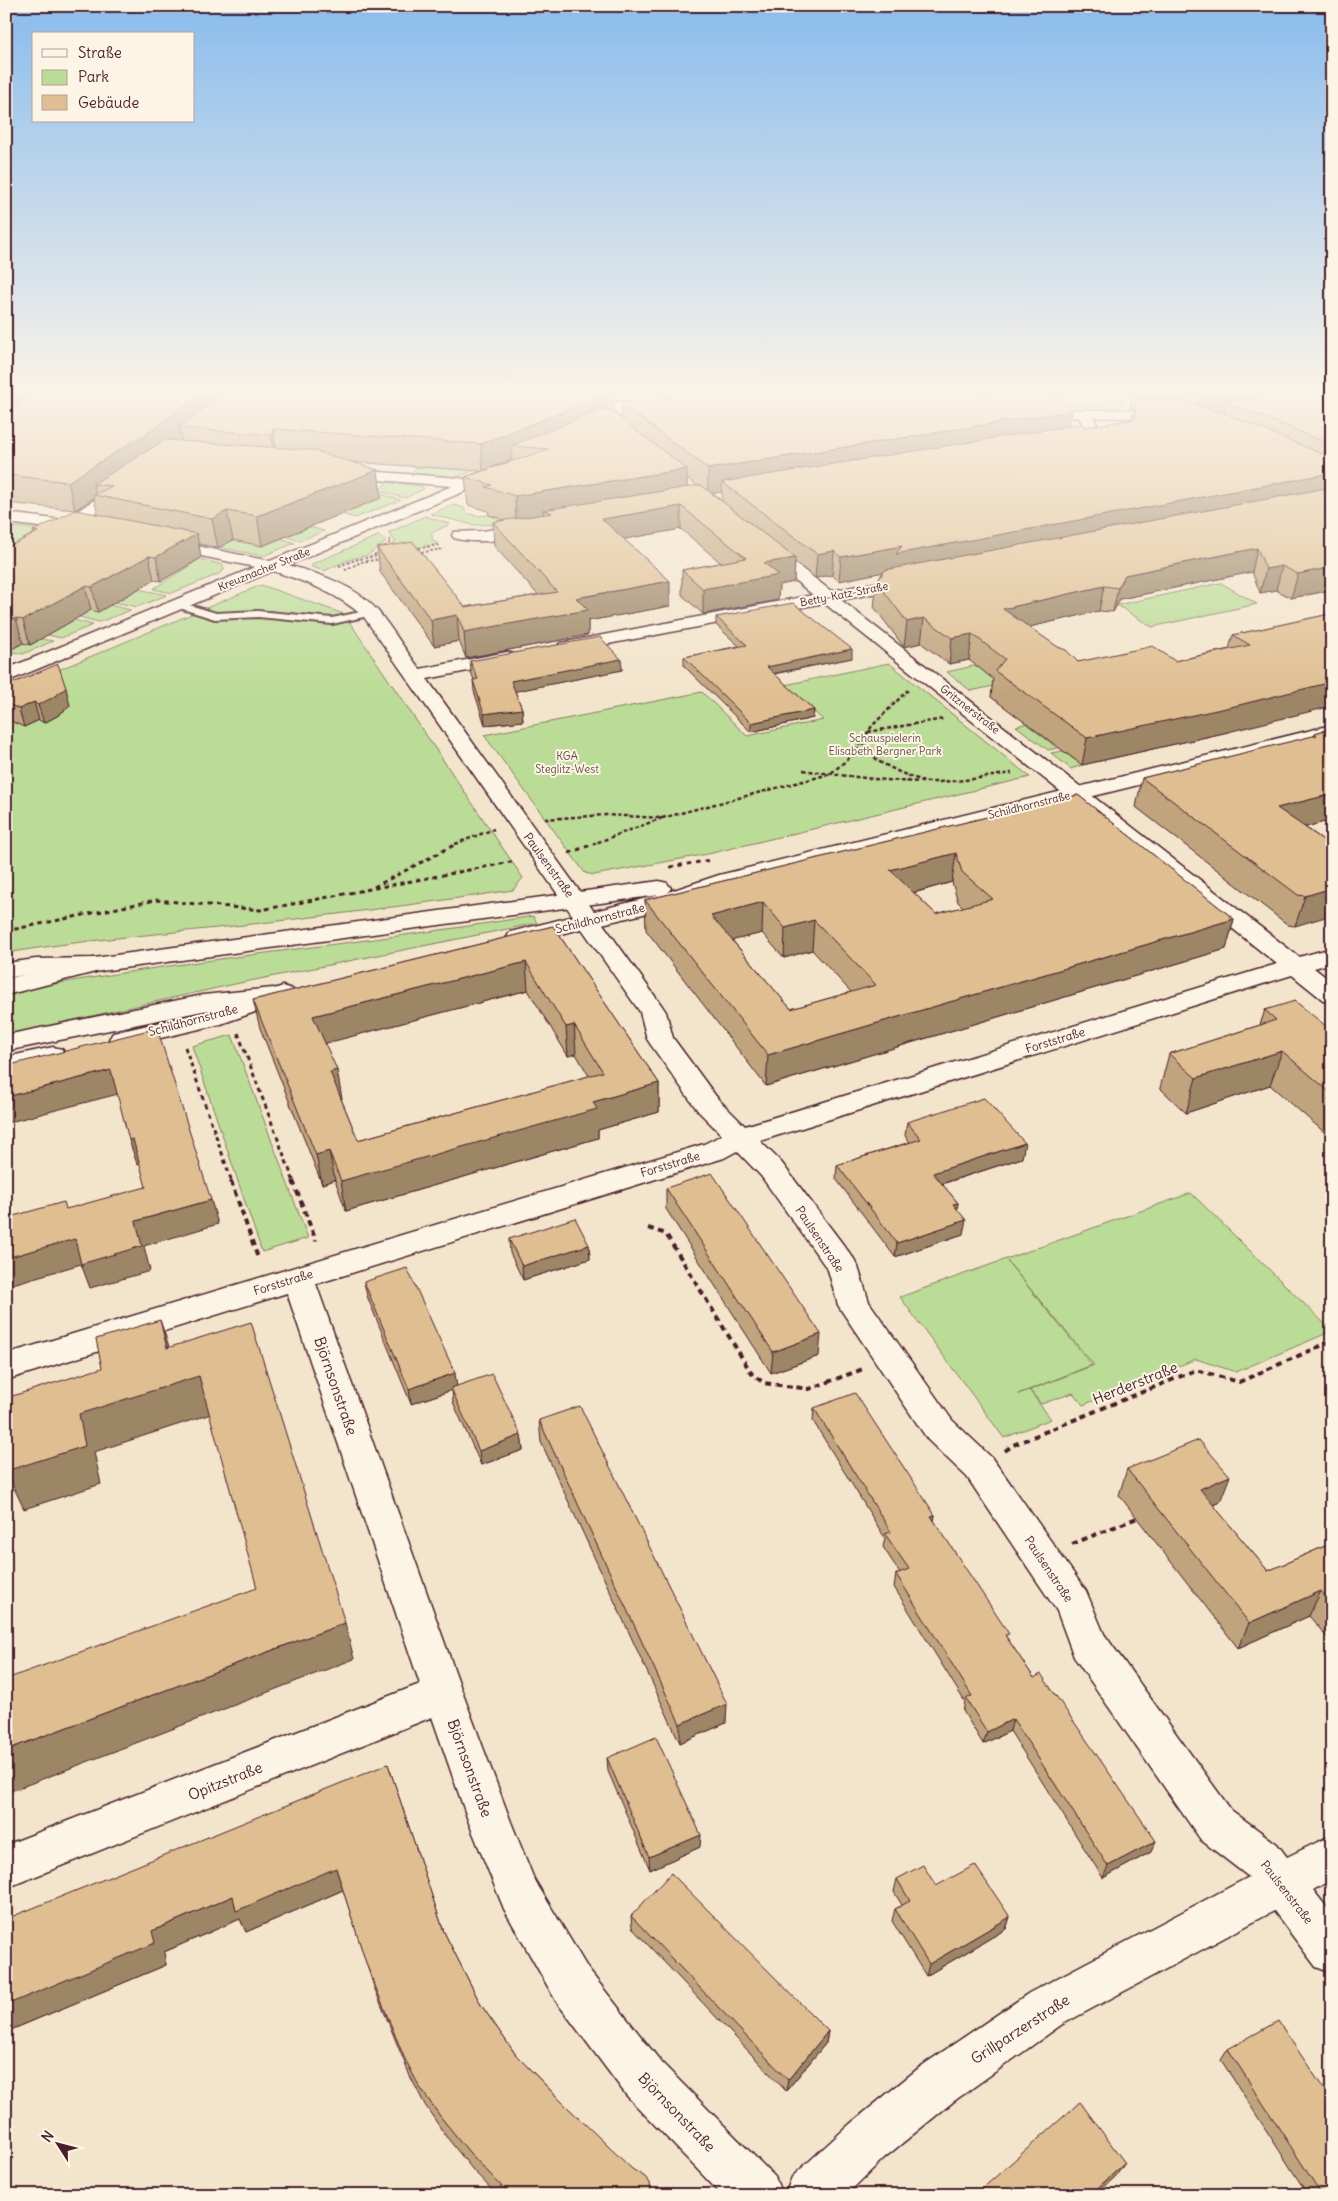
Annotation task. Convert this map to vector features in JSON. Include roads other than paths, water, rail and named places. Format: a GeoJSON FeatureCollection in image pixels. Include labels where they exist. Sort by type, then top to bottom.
{"type":"FeatureCollection","features":[{"type":"Feature","properties":{"kind":"main road"},"geometry":{"type":"LineString","coordinates":[[6,556],[68,524],[121,490]]}},
{"type":"Feature","properties":{"kind":"main road","name":"Kreuznacher Straße"},"geometry":{"type":"LineString","coordinates":[[6,676],[457,490]]}},
{"type":"Feature","properties":{"kind":"main road"},"geometry":{"type":"LineString","coordinates":[[6,518],[68,524],[105,532]]}},
{"type":"Feature","properties":{"kind":"main road"},"geometry":{"type":"LineString","coordinates":[[466,536],[546,526]]}},
{"type":"Feature","properties":{"kind":"main road","name":"Gritznerstraße"},"geometry":{"type":"LineString","coordinates":[[749,536],[1078,793],[1332,995]]}},
{"type":"Feature","properties":{"kind":"main road","name":"Paulsenstraße"},"geometry":{"type":"LineString","coordinates":[[152,541],[272,566],[312,579],[350,595],[370,613],[653,1012],[660,1039],[708,1105],[771,1169],[843,1267],[854,1305],[940,1430],[979,1467],[993,1487],[1073,1603],[1088,1644],[1216,1825],[1262,1858],[1332,1951]]}},
{"type":"Feature","properties":{"kind":"main road","name":"Betty-Katz-Straße"},"geometry":{"type":"LineString","coordinates":[[550,650],[931,578]]}},
{"type":"Feature","properties":{"kind":"main road"},"geometry":{"type":"LineString","coordinates":[[415,676],[520,656]]}},
{"type":"Feature","properties":{"kind":"main road","name":"Schildhornstraße"},"geometry":{"type":"LineString","coordinates":[[498,942],[652,905],[727,880],[1332,730]]}},
{"type":"Feature","properties":{"kind":"main road","name":"Schildhornstraße"},"geometry":{"type":"LineString","coordinates":[[6,971],[36,966],[94,965],[392,926],[574,899],[727,880]]}},
{"type":"Feature","properties":{"kind":"main road","name":"Forststraße"},"geometry":{"type":"LineString","coordinates":[[6,1366],[714,1151],[740,1138],[779,1124],[1332,955]]}},
{"type":"Feature","properties":{"kind":"main road"},"geometry":{"type":"LineString","coordinates":[[6,987],[94,965]]}},
{"type":"Feature","properties":{"kind":"main road","name":"Schildhornstraße"},"geometry":{"type":"LineString","coordinates":[[6,1066],[212,1018],[273,996],[301,990]]}},
{"type":"Feature","properties":{"kind":"main road"},"geometry":{"type":"LineString","coordinates":[[6,1043],[203,1003],[273,996]]}},
{"type":"Feature","properties":{"kind":"main road","name":"Björnsonstraße"},"geometry":{"type":"LineString","coordinates":[[298,1278],[443,1694],[490,1823],[519,1894],[572,1985],[644,2080],[757,2195]]}},
{"type":"Feature","properties":{"kind":"main road","name":"Opitzstraße"},"geometry":{"type":"LineString","coordinates":[[6,1867],[443,1694]]}},
{"type":"Feature","properties":{"kind":"main road","name":"Grillparzerstraße"},"geometry":{"type":"LineString","coordinates":[[810,2195],[867,2141],[937,2084],[1045,2009],[1332,1856]]}},
{"type":"Feature","properties":{"kind":"lane"},"geometry":{"type":"LineString","coordinates":[[179,605],[215,616],[258,614],[332,620],[370,613]]}},
{"type":"Feature","properties":{"kind":"lane"},"geometry":{"type":"LineString","coordinates":[[317,629],[332,620]]}},
{"type":"Feature","properties":{"kind":"park label","name":"Schauspielerin Elisabeth Bergner Park"},"geometry":{"type":"Point","coordinates":[885,744]}},
{"type":"Feature","properties":{"kind":"park label","name":"KGA Steglitz-West"},"geometry":{"type":"Point","coordinates":[567,762]}}]}
